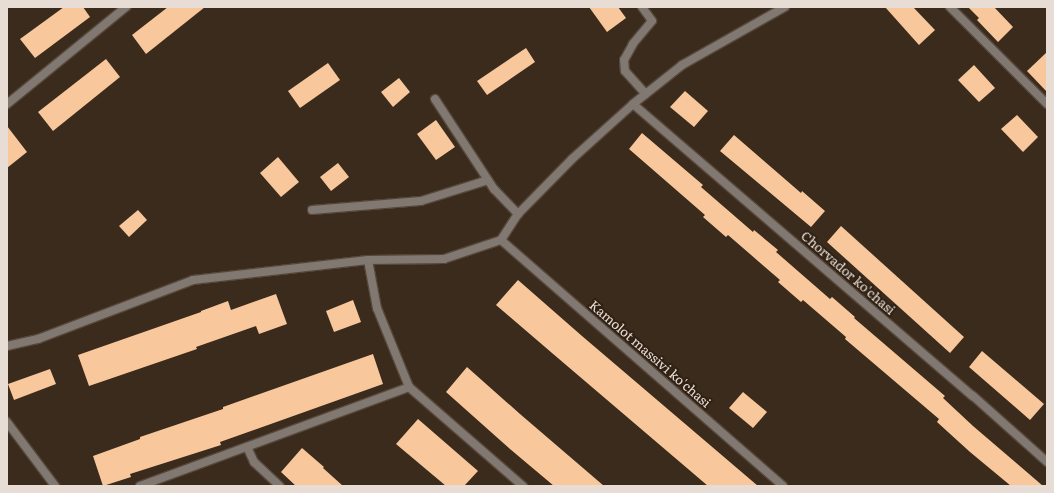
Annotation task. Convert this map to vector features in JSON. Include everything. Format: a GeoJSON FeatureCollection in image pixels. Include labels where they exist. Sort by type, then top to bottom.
{"type":"FeatureCollection","features":[{"type":"Feature","properties":{"kind":"street"},"geometry":{"type":"LineString","coordinates":[[7,104],[126,7]]}},
{"type":"Feature","properties":{"kind":"street"},"geometry":{"type":"LineString","coordinates":[[642,7],[652,21],[633,44],[624,60],[625,71],[646,94]]}},
{"type":"Feature","properties":{"kind":"street"},"geometry":{"type":"LineString","coordinates":[[7,346],[38,339],[193,280],[368,260],[444,259],[500,240],[518,214],[572,159],[633,104],[682,65],[785,7]]}},
{"type":"Feature","properties":{"kind":"street"},"geometry":{"type":"LineString","coordinates":[[950,7],[1047,104]]}},
{"type":"Feature","properties":{"kind":"street"},"geometry":{"type":"LineString","coordinates":[[435,99],[494,189],[518,214]]}},
{"type":"Feature","properties":{"kind":"street","name":"Chorvador ko'chasi"},"geometry":{"type":"LineString","coordinates":[[633,104],[973,396],[1047,462]]}},
{"type":"Feature","properties":{"kind":"street"},"geometry":{"type":"LineString","coordinates":[[312,210],[421,201],[488,180]]}},
{"type":"Feature","properties":{"kind":"street","name":"Kamolot massivi ko'chasi"},"geometry":{"type":"LineString","coordinates":[[500,240],[783,486]]}},
{"type":"Feature","properties":{"kind":"street"},"geometry":{"type":"LineString","coordinates":[[368,260],[377,308],[410,387],[523,486]]}},
{"type":"Feature","properties":{"kind":"street"},"geometry":{"type":"LineString","coordinates":[[140,486],[410,387]]}},
{"type":"Feature","properties":{"kind":"street"},"geometry":{"type":"LineString","coordinates":[[7,422],[55,486]]}},
{"type":"Feature","properties":{"kind":"street"},"geometry":{"type":"LineString","coordinates":[[247,446],[254,462],[280,486]]}},
{"type":"Feature","properties":{"kind":"building"},"geometry":{"type":"Polygon","coordinates":[[[64,7],[83,7],[90,17],[35,58],[20,39],[64,7]]]}},
{"type":"Feature","properties":{"kind":"building"},"geometry":{"type":"Polygon","coordinates":[[[168,7],[205,7],[146,54],[132,35],[168,7]]]}},
{"type":"Feature","properties":{"kind":"building"},"geometry":{"type":"Polygon","coordinates":[[[589,7],[618,7],[626,18],[607,32],[589,7]]]}},
{"type":"Feature","properties":{"kind":"building"},"geometry":{"type":"Polygon","coordinates":[[[885,7],[913,7],[935,30],[919,45],[885,7]]]}},
{"type":"Feature","properties":{"kind":"building"},"geometry":{"type":"Polygon","coordinates":[[[968,7],[994,7],[1013,27],[998,42],[977,20],[979,18],[968,7]]]}},
{"type":"Feature","properties":{"kind":"building"},"geometry":{"type":"Polygon","coordinates":[[[526,48],[535,62],[487,95],[477,81],[526,48]]]}},
{"type":"Feature","properties":{"kind":"building"},"geometry":{"type":"Polygon","coordinates":[[[1047,52],[1047,92],[1027,71],[1047,52]]]}},
{"type":"Feature","properties":{"kind":"building"},"geometry":{"type":"Polygon","coordinates":[[[106,59],[120,77],[53,131],[38,112],[106,59]]]}},
{"type":"Feature","properties":{"kind":"building"},"geometry":{"type":"Polygon","coordinates":[[[328,63],[340,80],[300,108],[288,91],[328,63]]]}},
{"type":"Feature","properties":{"kind":"building"},"geometry":{"type":"Polygon","coordinates":[[[974,65],[995,88],[979,102],[958,80],[974,65]]]}},
{"type":"Feature","properties":{"kind":"building"},"geometry":{"type":"Polygon","coordinates":[[[399,78],[410,92],[393,107],[381,92],[399,78]]]}},
{"type":"Feature","properties":{"kind":"building"},"geometry":{"type":"Polygon","coordinates":[[[685,91],[708,111],[694,127],[670,107],[685,91]]]}},
{"type":"Feature","properties":{"kind":"building"},"geometry":{"type":"Polygon","coordinates":[[[1017,115],[1038,137],[1023,152],[1001,129],[1017,115]]]}},
{"type":"Feature","properties":{"kind":"building"},"geometry":{"type":"Polygon","coordinates":[[[436,120],[455,147],[436,160],[417,134],[436,120]]]}},
{"type":"Feature","properties":{"kind":"building"},"geometry":{"type":"Polygon","coordinates":[[[7,126],[27,152],[7,168],[7,126]]]}},
{"type":"Feature","properties":{"kind":"building"},"geometry":{"type":"Polygon","coordinates":[[[642,133],[703,185],[701,187],[753,232],[754,230],[778,250],[776,252],[830,299],[832,297],[855,317],[854,318],[945,396],[943,398],[973,426],[1043,486],[1011,486],[970,452],[937,422],[939,419],[845,339],[846,337],[803,300],[801,302],[778,282],[780,280],[728,235],[726,237],[703,217],[705,215],[629,149],[642,133]]]}},
{"type":"Feature","properties":{"kind":"building"},"geometry":{"type":"Polygon","coordinates":[[[734,135],[801,193],[802,191],[825,211],[811,227],[720,151],[734,135]]]}},
{"type":"Feature","properties":{"kind":"building"},"geometry":{"type":"Polygon","coordinates":[[[278,157],[299,182],[281,197],[260,173],[278,157]]]}},
{"type":"Feature","properties":{"kind":"building"},"geometry":{"type":"Polygon","coordinates":[[[338,163],[349,177],[331,191],[320,177],[338,163]]]}},
{"type":"Feature","properties":{"kind":"building"},"geometry":{"type":"Polygon","coordinates":[[[138,210],[147,220],[129,237],[119,226],[138,210]]]}},
{"type":"Feature","properties":{"kind":"building"},"geometry":{"type":"Polygon","coordinates":[[[841,226],[964,337],[950,353],[827,242],[841,226]]]}},
{"type":"Feature","properties":{"kind":"building"},"geometry":{"type":"Polygon","coordinates":[[[518,280],[758,486],[708,486],[496,305],[518,280]]]}},
{"type":"Feature","properties":{"kind":"building"},"geometry":{"type":"Polygon","coordinates":[[[276,294],[287,324],[259,334],[256,326],[196,347],[197,349],[89,386],[78,355],[201,312],[228,301],[231,310],[276,294]]]}},
{"type":"Feature","properties":{"kind":"building"},"geometry":{"type":"Polygon","coordinates":[[[353,300],[361,322],[334,332],[326,311],[353,300]]]}},
{"type":"Feature","properties":{"kind":"building"},"geometry":{"type":"Polygon","coordinates":[[[982,351],[1044,404],[1030,420],[969,367],[982,351]]]}},
{"type":"Feature","properties":{"kind":"building"},"geometry":{"type":"Polygon","coordinates":[[[373,354],[383,384],[220,442],[221,445],[130,474],[131,477],[103,486],[93,456],[140,439],[140,437],[223,409],[223,407],[373,354]]]}},
{"type":"Feature","properties":{"kind":"building"},"geometry":{"type":"Polygon","coordinates":[[[467,367],[604,486],[554,486],[510,449],[446,392],[467,367]]]}},
{"type":"Feature","properties":{"kind":"building"},"geometry":{"type":"Polygon","coordinates":[[[50,369],[56,384],[14,400],[8,384],[50,369]]]}},
{"type":"Feature","properties":{"kind":"building"},"geometry":{"type":"Polygon","coordinates":[[[743,392],[767,412],[753,428],[729,408],[743,392]]]}},
{"type":"Feature","properties":{"kind":"building"},"geometry":{"type":"Polygon","coordinates":[[[418,419],[478,471],[464,486],[446,486],[396,444],[418,419]]]}},
{"type":"Feature","properties":{"kind":"building"},"geometry":{"type":"Polygon","coordinates":[[[302,448],[343,486],[296,486],[281,472],[302,448]]]}}]}
